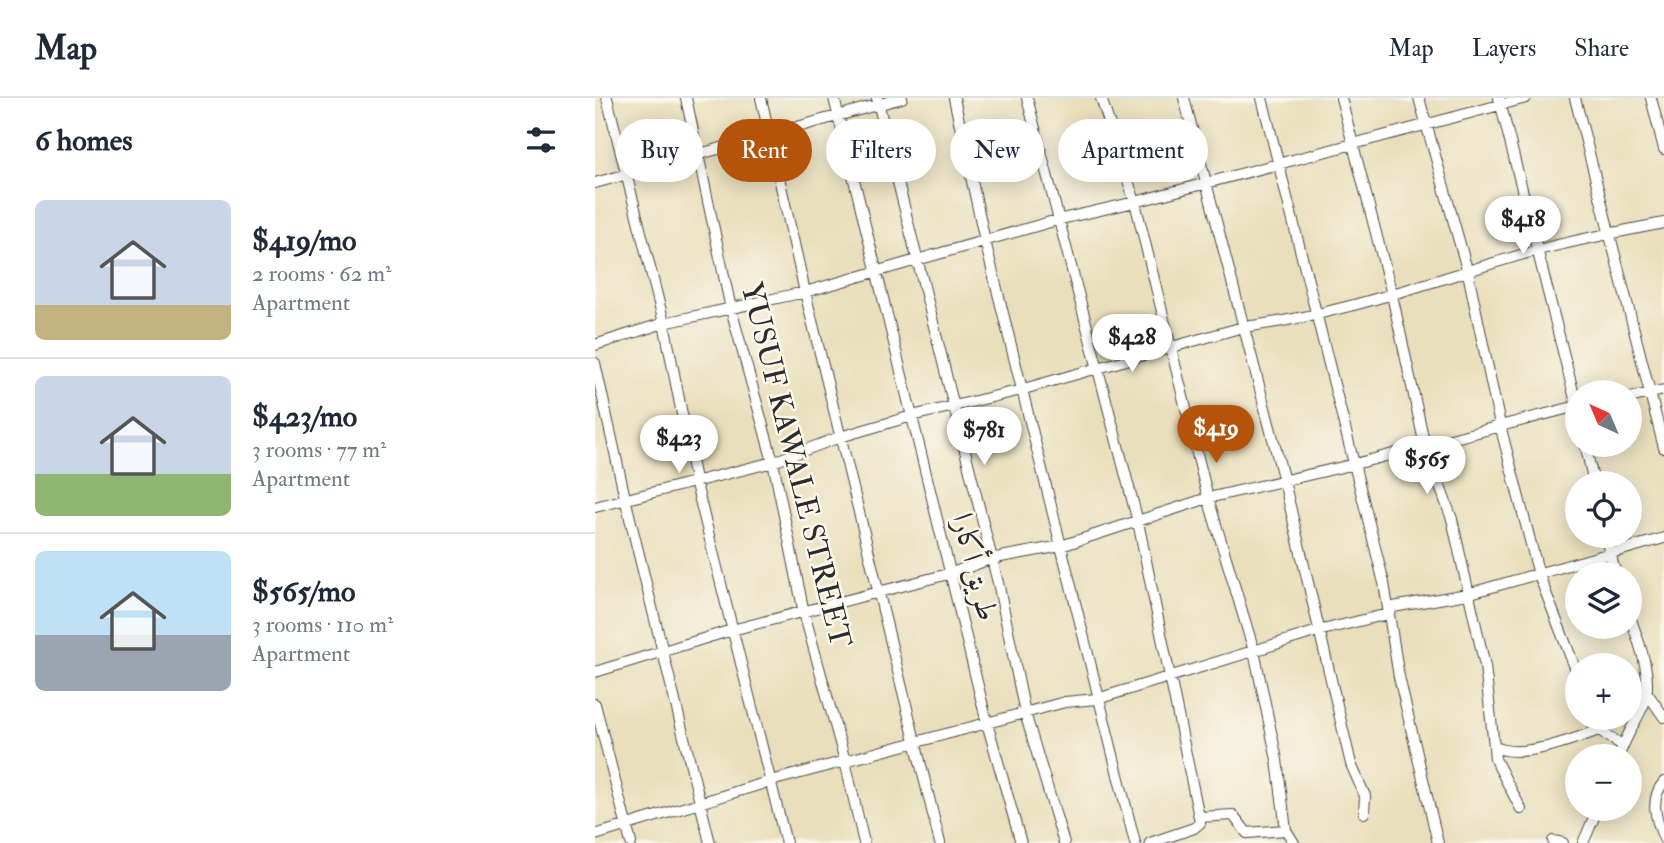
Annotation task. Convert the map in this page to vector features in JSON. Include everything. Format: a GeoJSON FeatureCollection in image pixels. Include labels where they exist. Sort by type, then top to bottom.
{"type":"FeatureCollection","features":[{"type":"Feature","properties":{"kind":"street"},"geometry":{"type":"LineString","coordinates":[[607,98],[616,132]]}},
{"type":"Feature","properties":{"kind":"street","name":"YUSUF KAWALE STREET"},"geometry":{"type":"LineString","coordinates":[[686,98],[691,119]]}},
{"type":"Feature","properties":{"kind":"street"},"geometry":{"type":"LineString","coordinates":[[761,98],[767,119]]}},
{"type":"Feature","properties":{"kind":"street","name":"طريق أكارا"},"geometry":{"type":"LineString","coordinates":[[834,98],[987,723],[1021,843]]}},
{"type":"Feature","properties":{"kind":"street"},"geometry":{"type":"LineString","coordinates":[[812,121],[878,101],[902,98]]}},
{"type":"Feature","properties":{"kind":"street"},"geometry":{"type":"LineString","coordinates":[[954,98],[985,241],[1135,843]]}},
{"type":"Feature","properties":{"kind":"street"},"geometry":{"type":"LineString","coordinates":[[1027,98],[1138,522],[1200,822],[1194,828],[1150,843]]}},
{"type":"Feature","properties":{"kind":"street"},"geometry":{"type":"LineString","coordinates":[[1101,98],[1135,202],[1208,498],[1254,651],[1277,760],[1286,830],[1294,843]]}},
{"type":"Feature","properties":{"kind":"street"},"geometry":{"type":"LineString","coordinates":[[1184,98],[1284,481],[1351,764],[1365,796],[1364,813]]}},
{"type":"Feature","properties":{"kind":"street"},"geometry":{"type":"LineString","coordinates":[[1262,98],[1384,583],[1399,677],[1438,843]]}},
{"type":"Feature","properties":{"kind":"street"},"geometry":{"type":"LineString","coordinates":[[1341,98],[1392,295],[1425,446],[1452,519],[1485,666],[1495,760],[1521,809]]}},
{"type":"Feature","properties":{"kind":"street"},"geometry":{"type":"LineString","coordinates":[[1419,98],[1468,273],[1500,425],[1539,575],[1569,653]]}},
{"type":"Feature","properties":{"kind":"street"},"geometry":{"type":"LineString","coordinates":[[595,345],[664,323],[805,292],[1057,220],[1352,145],[1500,101],[1526,98]]}},
{"type":"Feature","properties":{"kind":"street"},"geometry":{"type":"LineString","coordinates":[[1575,98],[1648,395],[1664,449]]}},
{"type":"Feature","properties":{"kind":"street"},"geometry":{"type":"LineString","coordinates":[[1651,98],[1664,149]]}},
{"type":"Feature","properties":{"kind":"street"},"geometry":{"type":"LineString","coordinates":[[878,101],[1025,713],[1064,843]]}},
{"type":"Feature","properties":{"kind":"street"},"geometry":{"type":"LineString","coordinates":[[1500,101],[1570,380]]}},
{"type":"Feature","properties":{"kind":"street","name":"YUSUF KAWALE STREET"},"geometry":{"type":"LineString","coordinates":[[703,172],[731,309],[773,462],[804,613],[845,761],[864,843]]}},
{"type":"Feature","properties":{"kind":"street"},"geometry":{"type":"LineString","coordinates":[[595,183],[616,177]]}},
{"type":"Feature","properties":{"kind":"street"},"geometry":{"type":"LineString","coordinates":[[629,182],[664,323],[695,480],[786,843]]}},
{"type":"Feature","properties":{"kind":"street"},"geometry":{"type":"LineString","coordinates":[[781,182],[805,292],[940,843]]}},
{"type":"Feature","properties":{"kind":"street"},"geometry":{"type":"LineString","coordinates":[[595,507],[773,462],[840,437],[912,416],[1023,389],[1243,327],[1274,323],[1392,295],[1538,251],[1609,233],[1664,223]]}},
{"type":"Feature","properties":{"kind":"street"},"geometry":{"type":"LineString","coordinates":[[595,363],[625,499],[710,843]]}},
{"type":"Feature","properties":{"kind":"street"},"geometry":{"type":"LineString","coordinates":[[1642,396],[1664,390]]}},
{"type":"Feature","properties":{"kind":"street"},"geometry":{"type":"LineString","coordinates":[[595,672],[732,630],[952,573],[990,559],[1061,546],[1208,498],[1355,464],[1565,410]]}},
{"type":"Feature","properties":{"kind":"street"},"geometry":{"type":"LineString","coordinates":[[595,835],[627,828],[771,781],[1065,702],[1097,699],[1170,674],[1318,631],[1388,614],[1393,607],[1467,594],[1664,538]]}},
{"type":"Feature","properties":{"kind":"street"},"geometry":{"type":"LineString","coordinates":[[1608,548],[1612,562]]}},
{"type":"Feature","properties":{"kind":"street"},"geometry":{"type":"LineString","coordinates":[[1622,744],[1647,693],[1648,681],[1636,639]]}},
{"type":"Feature","properties":{"kind":"street"},"geometry":{"type":"LineString","coordinates":[[1647,693],[1664,717]]}},
{"type":"Feature","properties":{"kind":"street"},"geometry":{"type":"LineString","coordinates":[[595,704],[631,843]]}},
{"type":"Feature","properties":{"kind":"street"},"geometry":{"type":"LineString","coordinates":[[1494,746],[1505,751],[1530,751],[1599,730],[1620,744]]}},
{"type":"Feature","properties":{"kind":"street"},"geometry":{"type":"LineString","coordinates":[[1664,782],[1659,788],[1655,811],[1664,839]]}},
{"type":"Feature","properties":{"kind":"street"},"geometry":{"type":"LineString","coordinates":[[1199,817],[1233,815],[1247,833],[1286,830]]}},
{"type":"Feature","properties":{"kind":"street"},"geometry":{"type":"LineString","coordinates":[[1583,843],[1592,821]]}}]}
